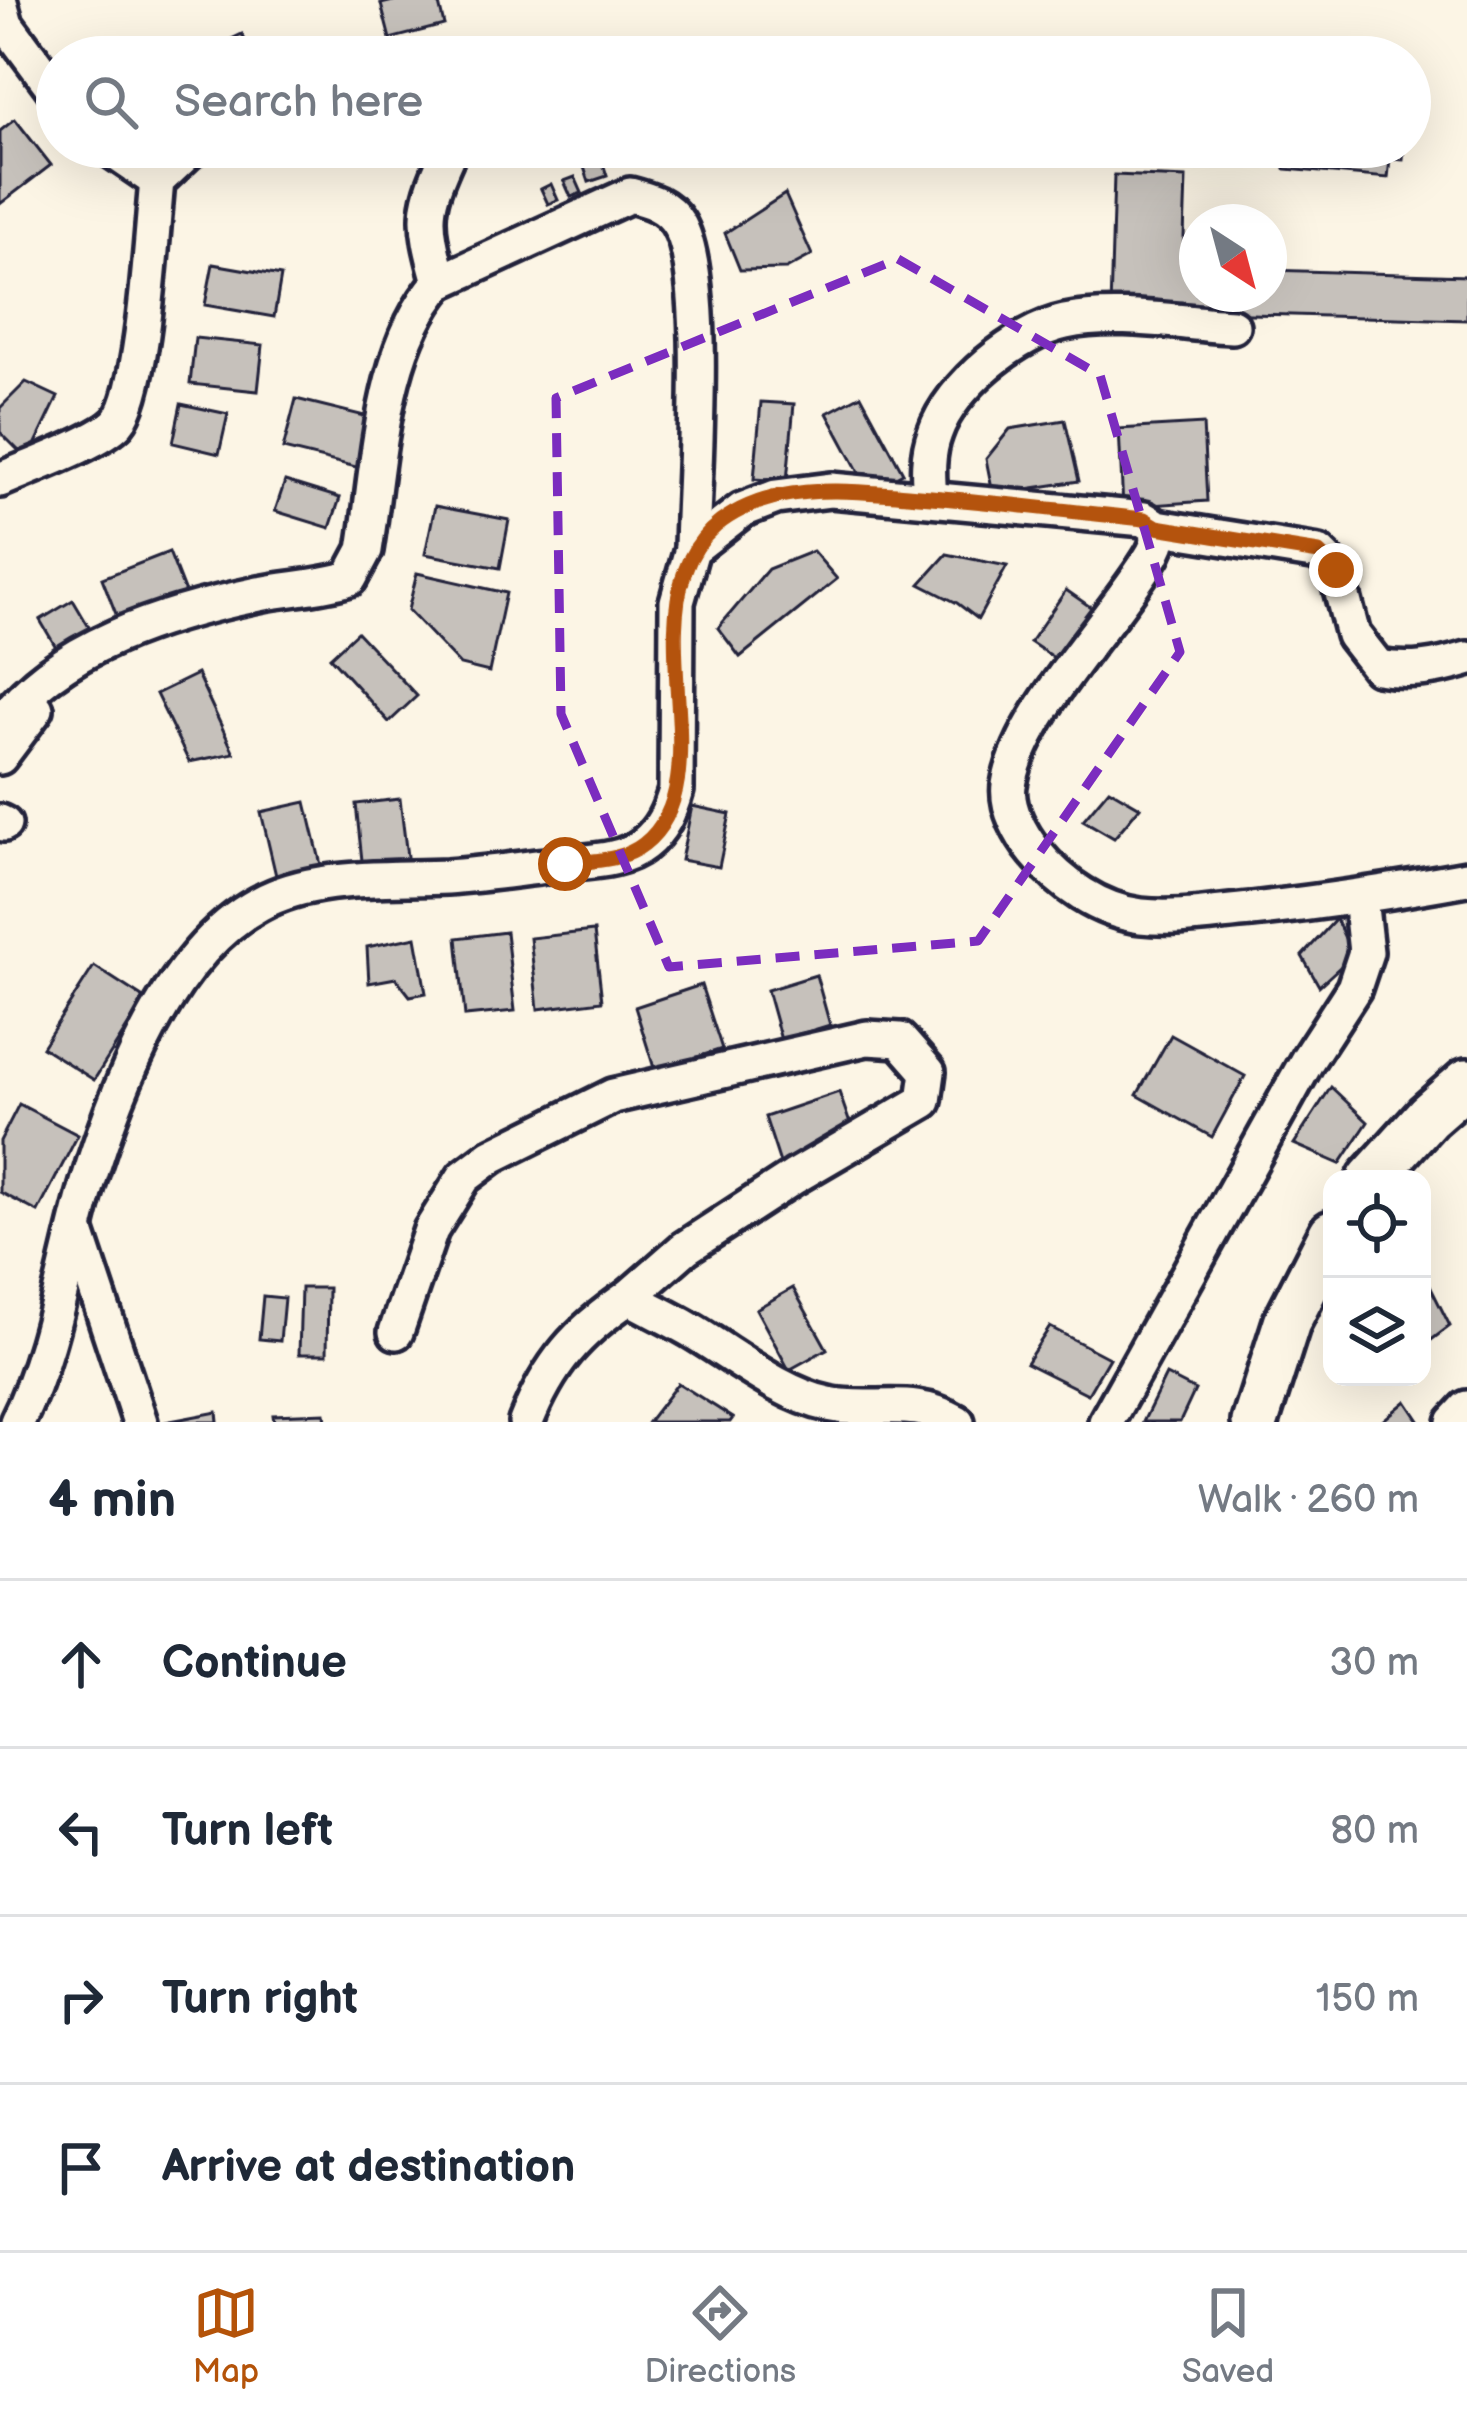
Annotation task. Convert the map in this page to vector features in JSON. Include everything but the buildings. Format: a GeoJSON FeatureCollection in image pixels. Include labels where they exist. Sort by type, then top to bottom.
{"type":"FeatureCollection","features":[{"type":"Feature","properties":{"kind":"main road"},"geometry":{"type":"LineString","coordinates":[[1379,1170],[1467,1082]]}},
{"type":"Feature","properties":{"kind":"main road"},"geometry":{"type":"LineString","coordinates":[[1255,1422],[1287,1322],[1323,1252]]}},
{"type":"Feature","properties":{"kind":"street"},"geometry":{"type":"LineString","coordinates":[[0,2],[6,24],[36,65]]}},
{"type":"Feature","properties":{"kind":"street"},"geometry":{"type":"LineString","coordinates":[[138,168],[157,181]]}},
{"type":"Feature","properties":{"kind":"street"},"geometry":{"type":"LineString","coordinates":[[4,472],[107,430],[128,404],[147,291],[157,181],[171,168]]}},
{"type":"Feature","properties":{"kind":"street"},"geometry":{"type":"LineString","coordinates":[[440,282],[425,214],[441,168]]}},
{"type":"Feature","properties":{"kind":"street"},"geometry":{"type":"LineString","coordinates":[[0,724],[40,680],[160,619],[258,594],[350,578],[365,550],[400,345],[419,305],[440,282],[630,195],[660,205],[672,215],[688,242],[693,282],[692,549],[676,619],[676,790],[670,811],[642,846],[600,860],[305,888],[275,896],[236,918],[182,973],[127,1080],[88,1184],[40,1365],[17,1422]]}},
{"type":"Feature","properties":{"kind":"street"},"geometry":{"type":"LineString","coordinates":[[930,497],[928,466],[935,431],[949,406],[995,356],[1064,322],[1119,319],[1232,326]]}},
{"type":"Feature","properties":{"kind":"street"},"geometry":{"type":"LineString","coordinates":[[692,549],[742,509],[776,497],[832,490],[1144,519],[1157,527],[1319,553],[1336,570],[1353,635],[1378,667],[1400,671],[1439,668],[1467,658]]}},
{"type":"Feature","properties":{"kind":"street"},"geometry":{"type":"LineString","coordinates":[[1157,527],[1158,543],[1138,580],[1041,713],[1020,751],[1008,789],[1021,831],[1041,860],[1084,896],[1141,916],[1216,914],[1360,898],[1467,878]]}},
{"type":"Feature","properties":{"kind":"street"},"geometry":{"type":"LineString","coordinates":[[0,757],[43,700],[40,680]]}},
{"type":"Feature","properties":{"kind":"street"},"geometry":{"type":"LineString","coordinates":[[1106,1422],[1308,1059],[1354,988],[1366,952],[1360,898]]}},
{"type":"Feature","properties":{"kind":"street"},"geometry":{"type":"LineString","coordinates":[[396,1332],[431,1230],[464,1177],[538,1130],[614,1096],[867,1038],[900,1040],[920,1059],[928,1072],[924,1101],[794,1177],[686,1248],[553,1363],[526,1422]]}},
{"type":"Feature","properties":{"kind":"street"},"geometry":{"type":"LineString","coordinates":[[76,1230],[140,1422]]}},
{"type":"Feature","properties":{"kind":"street"},"geometry":{"type":"LineString","coordinates":[[629,1298],[688,1328],[760,1374],[828,1404],[890,1404],[942,1413],[957,1422]]}},
{"type":"Feature","properties":{"kind":"street"},"geometry":{"type":"LineString","coordinates":[[1454,1422],[1467,1408]]}},
{"type":"Feature","properties":{"kind":"highlighted area"},"geometry":{"type":"Polygon","coordinates":[[[898,259],[1100,375],[1180,652],[978,941],[669,967],[561,714],[556,398],[898,259]]]}},
{"type":"Feature","properties":{"kind":"route"},"geometry":{"type":"LineString","coordinates":[[565,864],[626,854],[642,846],[670,811],[677,763],[677,602],[692,549],[742,509],[776,497],[832,490],[930,497],[1144,519],[1157,527],[1319,553],[1336,570]]}}]}
